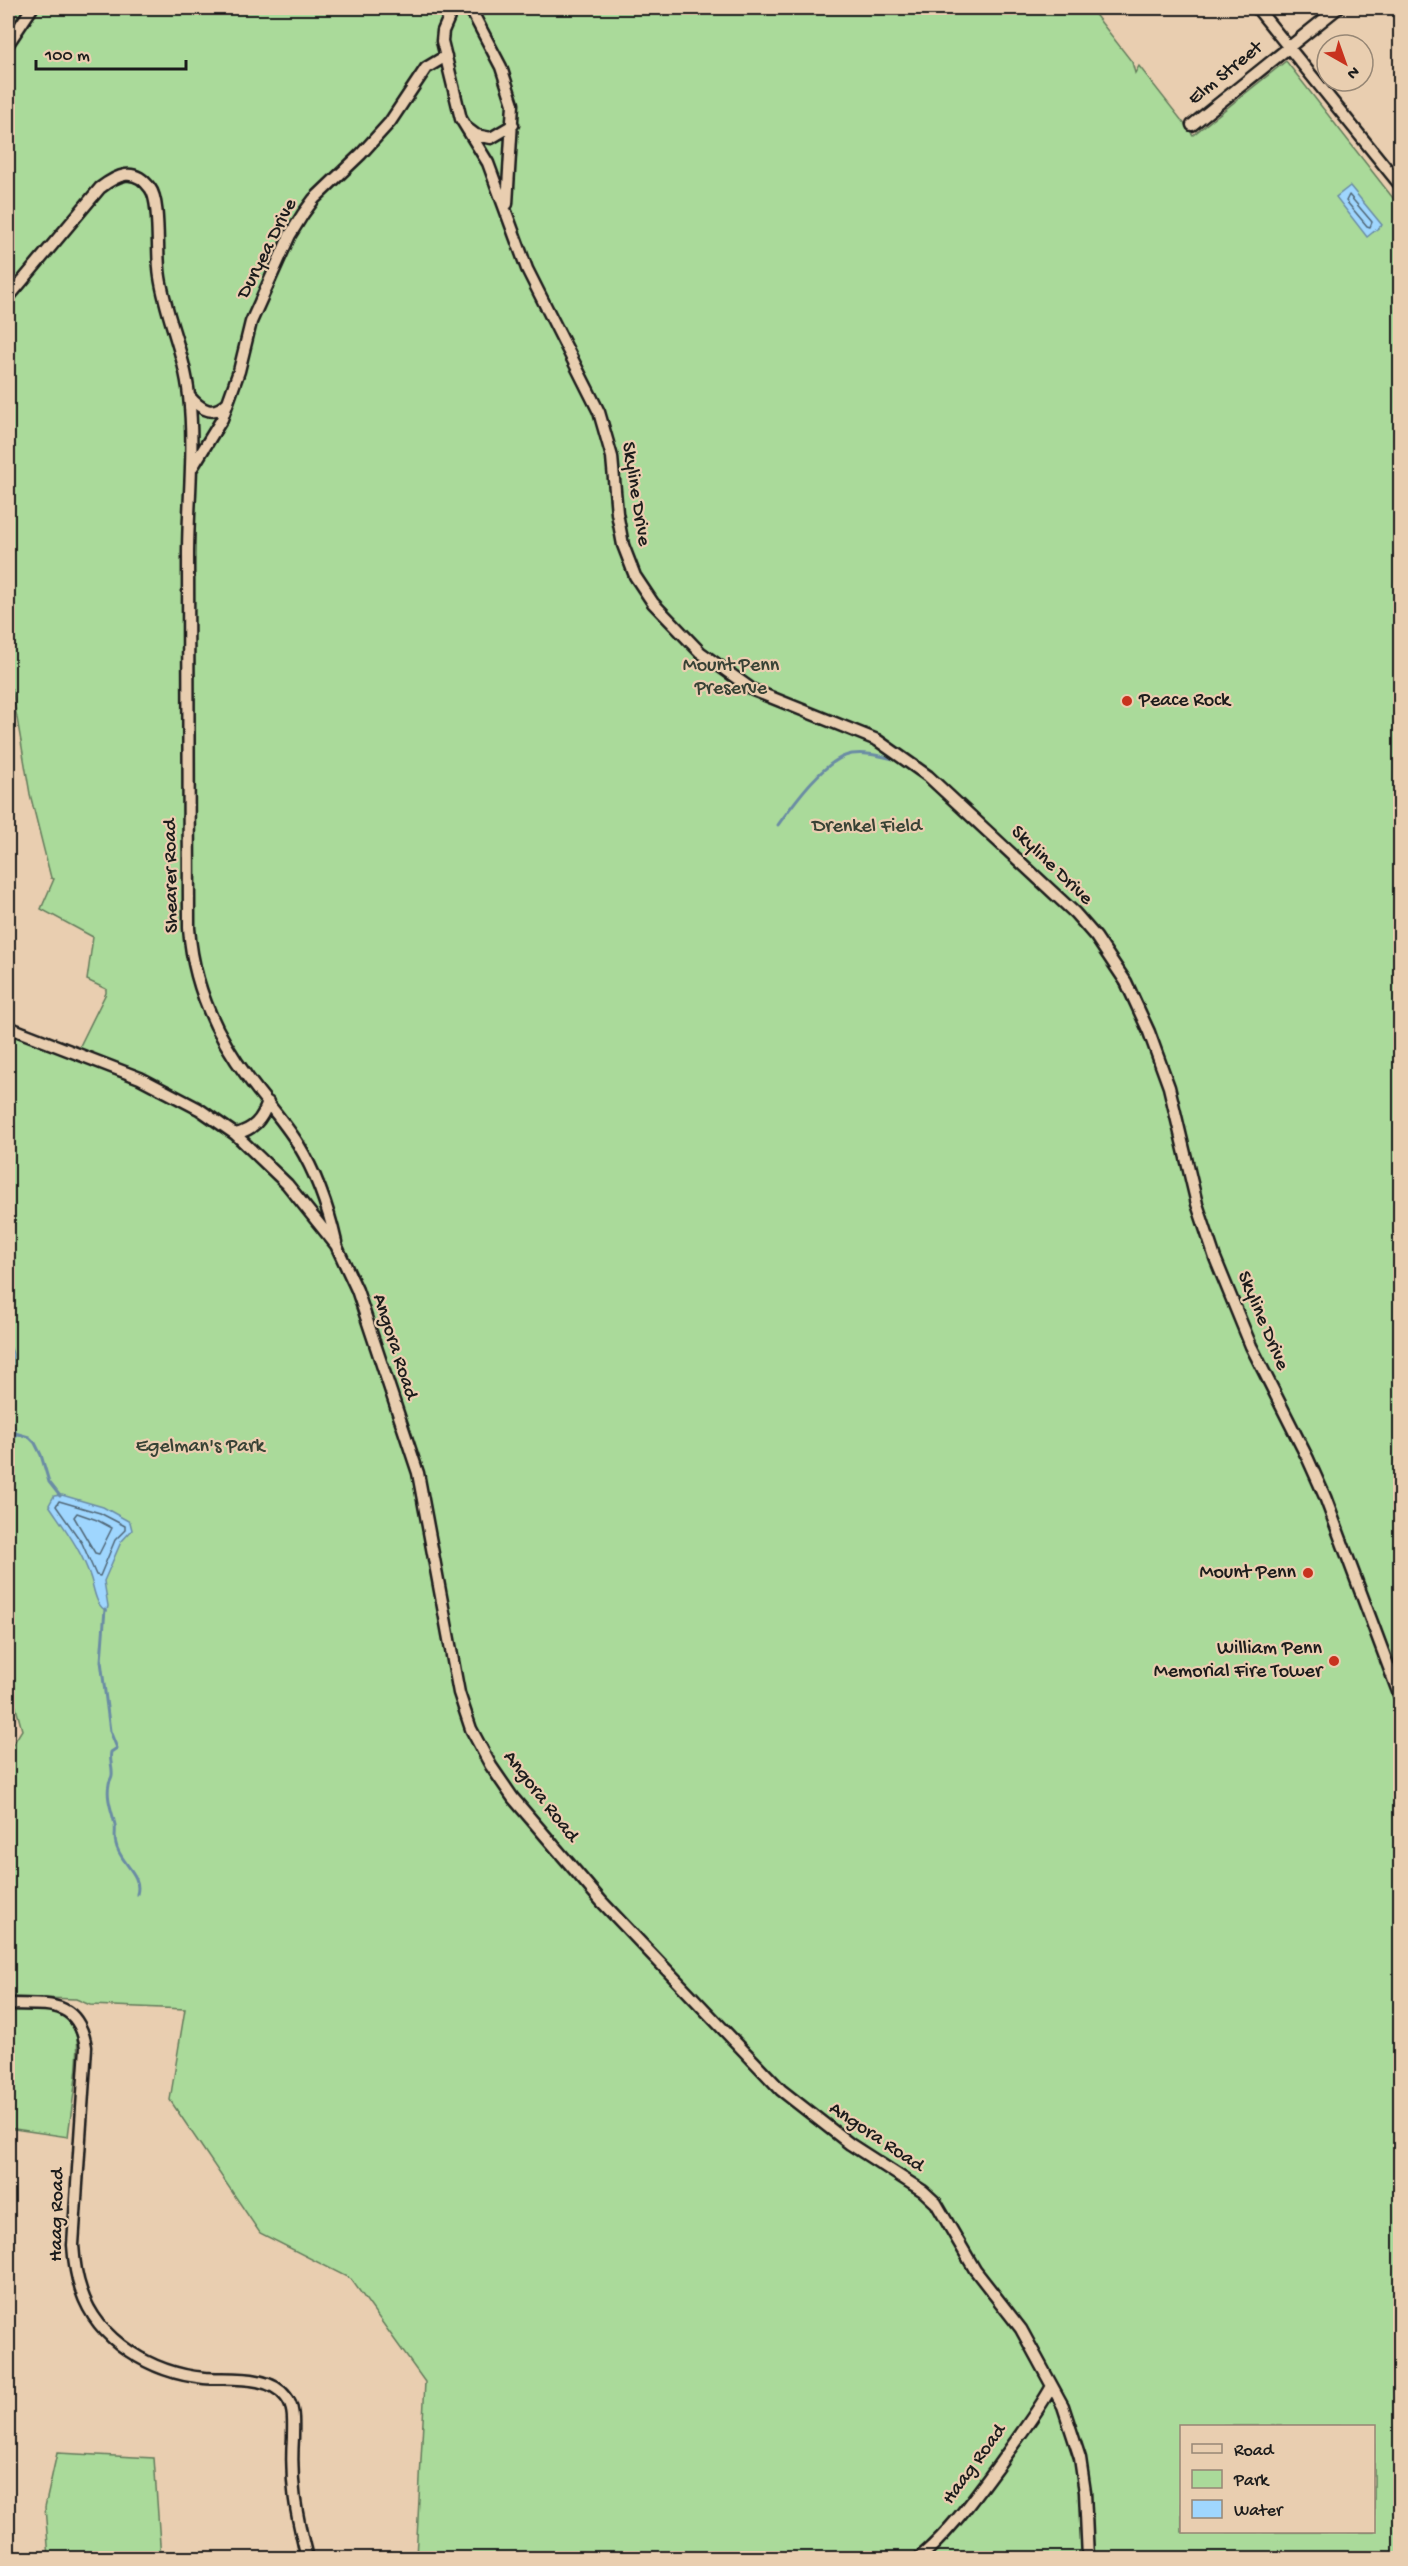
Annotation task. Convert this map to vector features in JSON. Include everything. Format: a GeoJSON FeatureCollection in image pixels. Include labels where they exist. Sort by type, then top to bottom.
{"type":"FeatureCollection","features":[{"type":"Feature","properties":{"kind":"street"},"geometry":{"type":"LineString","coordinates":[[8,44],[32,8]]}},
{"type":"Feature","properties":{"kind":"street","name":"Skyline Drive"},"geometry":{"type":"LineString","coordinates":[[453,8],[443,31],[442,41],[459,110],[466,127],[488,163],[527,269],[599,412],[612,457],[617,513],[623,545],[635,576],[653,603],[700,652],[753,690],[877,740],[928,776],[1075,912],[1096,937],[1126,982],[1149,1032],[1169,1087],[1197,1204],[1215,1258],[1251,1346],[1325,1497],[1401,1697]]}},
{"type":"Feature","properties":{"kind":"street","name":"Skyline Drive"},"geometry":{"type":"LineString","coordinates":[[470,8],[481,25],[507,84],[513,104],[507,210]]}},
{"type":"Feature","properties":{"kind":"street"},"geometry":{"type":"LineString","coordinates":[[1257,8],[1401,185]]}},
{"type":"Feature","properties":{"kind":"street","name":"Elm Street"},"geometry":{"type":"LineString","coordinates":[[1192,125],[1338,8]]}},
{"type":"Feature","properties":{"kind":"street","name":"Duryea Drive"},"geometry":{"type":"LineString","coordinates":[[192,468],[222,419],[251,322],[290,235],[314,199],[361,154],[390,122],[426,68],[446,56]]}},
{"type":"Feature","properties":{"kind":"street"},"geometry":{"type":"LineString","coordinates":[[466,127],[476,135],[491,138],[498,136],[513,124]]}},
{"type":"Feature","properties":{"kind":"street"},"geometry":{"type":"LineString","coordinates":[[8,298],[100,188],[125,173],[134,175],[151,188],[155,198],[160,280],[181,353],[189,396],[192,468]]}},
{"type":"Feature","properties":{"kind":"street"},"geometry":{"type":"LineString","coordinates":[[189,396],[205,411],[214,412],[229,401]]}},
{"type":"Feature","properties":{"kind":"street","name":"Shearer Road"},"geometry":{"type":"LineString","coordinates":[[192,468],[188,536],[190,940],[198,981],[212,1019],[235,1060],[299,1145],[316,1177],[329,1209],[336,1245]]}},
{"type":"Feature","properties":{"kind":"street","name":"Angora Road"},"geometry":{"type":"LineString","coordinates":[[8,1027],[161,1088],[199,1109],[235,1134],[287,1184],[336,1245],[357,1290],[418,1473],[459,1693],[477,1741],[495,1773],[513,1798],[602,1902],[781,2090],[850,2144],[923,2191],[936,2204],[975,2270],[1021,2329],[1069,2422],[1080,2458],[1085,2492],[1088,2559]]}},
{"type":"Feature","properties":{"kind":"street"},"geometry":{"type":"LineString","coordinates":[[235,1134],[252,1127],[265,1112],[268,1102]]}},
{"type":"Feature","properties":{"kind":"street","name":"Haag Road"},"geometry":{"type":"LineString","coordinates":[[8,2004],[53,2006],[64,2009],[73,2014],[84,2033],[86,2047],[73,2245],[76,2272],[87,2306],[103,2329],[112,2337],[159,2368],[188,2376],[255,2381],[267,2384],[284,2394],[293,2415],[291,2479],[294,2508],[307,2559]]}},
{"type":"Feature","properties":{"kind":"street","name":"Haag Road"},"geometry":{"type":"LineString","coordinates":[[919,2559],[948,2533],[958,2520],[1040,2409],[1052,2386]]}},
{"type":"Feature","properties":{"kind":"green space","name":"Mount Penn Preserve"},"geometry":{"type":"Polygon","coordinates":[[[8,8],[1090,8],[1132,62],[1135,73],[1139,66],[1193,135],[1286,61],[1400,207],[1400,2558],[416,2558],[425,2382],[351,2279],[260,2233],[170,2100],[185,2009],[90,2005],[76,1999],[8,1997],[8,1748],[12,1746],[22,1730],[8,1678],[8,1034],[74,1058],[106,993],[106,989],[87,980],[93,937],[41,909],[54,879],[51,878],[30,794],[12,689],[8,689],[8,8]]]}},
{"type":"Feature","properties":{"kind":"green space"},"geometry":{"type":"Polygon","coordinates":[[[8,2010],[54,2012],[71,2023],[78,2049],[68,2137],[8,2128],[8,2010]]]}},
{"type":"Feature","properties":{"kind":"green space"},"geometry":{"type":"Polygon","coordinates":[[[57,2453],[154,2458],[161,2558],[49,2558],[45,2507],[57,2453]]]}},
{"type":"Feature","properties":{"kind":"water"},"geometry":{"type":"Polygon","coordinates":[[[1350,186],[1382,225],[1367,237],[1336,197],[1350,186]]]}},
{"type":"Feature","properties":{"kind":"water"},"geometry":{"type":"Polygon","coordinates":[[[8,1340],[13,1354],[11,1416],[17,1436],[10,1442],[8,1442],[8,1340]]]}},
{"type":"Feature","properties":{"kind":"water"},"geometry":{"type":"Polygon","coordinates":[[[62,1495],[103,1507],[130,1522],[132,1530],[121,1542],[104,1581],[107,1611],[98,1602],[78,1550],[49,1505],[54,1496],[62,1495]]]}},
{"type":"Feature","properties":{"kind":"waterway"},"geometry":{"type":"LineString","coordinates":[[778,825],[810,783],[842,757],[862,754],[894,759]]}},
{"type":"Feature","properties":{"kind":"waterway"},"geometry":{"type":"LineString","coordinates":[[8,1431],[29,1437],[35,1443],[49,1482],[60,1496]]}},
{"type":"Feature","properties":{"kind":"waterway"},"geometry":{"type":"LineString","coordinates":[[105,1609],[101,1661],[110,1731],[117,1748],[111,1752],[112,1776],[108,1789],[109,1799],[115,1825],[116,1844],[121,1857],[137,1880],[137,1894]]}},
{"type":"Feature","properties":{"kind":"place","name":"Peace Rock"},"geometry":{"type":"Point","coordinates":[1127,701]}},
{"type":"Feature","properties":{"kind":"place","name":"Mount Penn"},"geometry":{"type":"Point","coordinates":[1308,1573]}},
{"type":"Feature","properties":{"kind":"place","name":"William Penn Memorial Fire Tower"},"geometry":{"type":"Point","coordinates":[1334,1661]}},
{"type":"Feature","properties":{"kind":"park label","name":"Drenkel Field"},"geometry":{"type":"Point","coordinates":[867,827]}},
{"type":"Feature","properties":{"kind":"park label","name":"Egelman's Park"},"geometry":{"type":"Point","coordinates":[200,1447]}}]}
